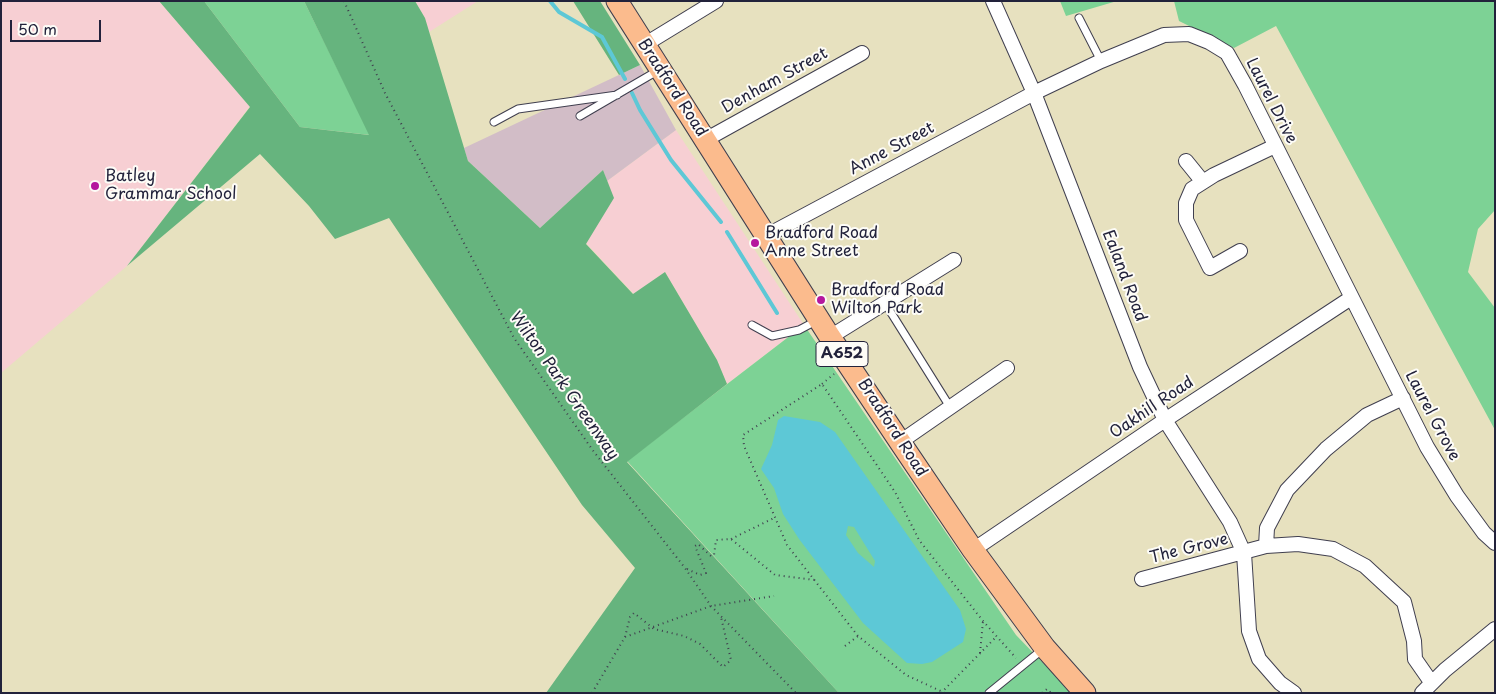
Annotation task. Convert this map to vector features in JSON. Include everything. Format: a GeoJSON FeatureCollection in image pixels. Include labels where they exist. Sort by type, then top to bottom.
{"type":"FeatureCollection","features":[{"type":"Feature","properties":{"kind":"main road","name":"Bradford Road"},"geometry":{"type":"LineString","coordinates":[[618,1],[830,337],[900,442],[973,550],[1045,648],[1085,693]]}},
{"type":"Feature","properties":{"kind":"street"},"geometry":{"type":"LineString","coordinates":[[644,44],[716,1]]}},
{"type":"Feature","properties":{"kind":"street","name":"Ealand Road"},"geometry":{"type":"LineString","coordinates":[[993,1],[1034,93],[1140,367],[1165,420],[1230,522],[1244,552]]}},
{"type":"Feature","properties":{"kind":"street","name":"Laurel Drive"},"geometry":{"type":"LineString","coordinates":[[1034,93],[1101,61],[1164,35],[1189,34],[1209,42],[1227,53],[1351,298]]}},
{"type":"Feature","properties":{"kind":"street","name":"Denham Street"},"geometry":{"type":"LineString","coordinates":[[705,140],[862,53]]}},
{"type":"Feature","properties":{"kind":"street","name":"Anne Street"},"geometry":{"type":"LineString","coordinates":[[766,236],[1034,93]]}},
{"type":"Feature","properties":{"kind":"street"},"geometry":{"type":"LineString","coordinates":[[1240,251],[1210,268],[1186,220],[1186,203],[1192,190],[1204,182],[1275,146]]}},
{"type":"Feature","properties":{"kind":"street"},"geometry":{"type":"LineString","coordinates":[[1186,161],[1204,182]]}},
{"type":"Feature","properties":{"kind":"street"},"geometry":{"type":"LineString","coordinates":[[830,337],[954,260]]}},
{"type":"Feature","properties":{"kind":"street","name":"Oakhill Road"},"geometry":{"type":"LineString","coordinates":[[973,550],[1165,420],[1351,298]]}},
{"type":"Feature","properties":{"kind":"street","name":"Laurel Grove"},"geometry":{"type":"LineString","coordinates":[[1351,298],[1427,447],[1457,496],[1484,533],[1495,543]]}},
{"type":"Feature","properties":{"kind":"street"},"geometry":{"type":"LineString","coordinates":[[900,442],[1007,368]]}},
{"type":"Feature","properties":{"kind":"street"},"geometry":{"type":"LineString","coordinates":[[1266,546],[1267,528],[1287,490],[1326,448],[1367,415],[1403,398]]}},
{"type":"Feature","properties":{"kind":"street","name":"The Grove"},"geometry":{"type":"LineString","coordinates":[[1142,579],[1266,546],[1298,544],[1333,548],[1365,566],[1404,602],[1414,641],[1415,659],[1431,682]]}},
{"type":"Feature","properties":{"kind":"street"},"geometry":{"type":"LineString","coordinates":[[1244,552],[1249,631],[1260,659],[1276,688],[1294,693]]}},
{"type":"Feature","properties":{"kind":"street"},"geometry":{"type":"LineString","coordinates":[[1422,693],[1431,682],[1495,629]]}},
{"type":"Feature","properties":{"kind":"lane"},"geometry":{"type":"LineString","coordinates":[[1079,18],[1101,61]]}},
{"type":"Feature","properties":{"kind":"lane"},"geometry":{"type":"LineString","coordinates":[[580,116],[660,70]]}},
{"type":"Feature","properties":{"kind":"lane"},"geometry":{"type":"LineString","coordinates":[[494,122],[518,109],[617,95]]}},
{"type":"Feature","properties":{"kind":"lane"},"geometry":{"type":"LineString","coordinates":[[885,303],[950,408]]}},
{"type":"Feature","properties":{"kind":"lane"},"geometry":{"type":"LineString","coordinates":[[752,325],[772,336],[799,330],[819,319]]}},
{"type":"Feature","properties":{"kind":"lane"},"geometry":{"type":"LineString","coordinates":[[989,693],[1045,648]]}},
{"type":"Feature","properties":{"kind":"path","name":"Wilton Park Greenway"},"geometry":{"type":"LineString","coordinates":[[344,1],[385,93],[514,338],[594,452],[685,568],[711,606],[796,693]]}},
{"type":"Feature","properties":{"kind":"path"},"geometry":{"type":"LineString","coordinates":[[996,638],[943,692],[906,675],[858,636],[787,545],[744,446],[743,435],[822,384],[895,492],[919,540],[996,638],[1024,666]]}},
{"type":"Feature","properties":{"kind":"path"},"geometry":{"type":"LineString","coordinates":[[685,568],[700,575],[706,573],[694,546],[698,544],[711,556],[714,555],[716,540],[731,539],[774,518]]}},
{"type":"Feature","properties":{"kind":"path"},"geometry":{"type":"LineString","coordinates":[[731,539],[775,575],[814,580]]}},
{"type":"Feature","properties":{"kind":"path"},"geometry":{"type":"LineString","coordinates":[[625,637],[711,606],[774,596]]}},
{"type":"Feature","properties":{"kind":"path"},"geometry":{"type":"LineString","coordinates":[[592,693],[625,637],[630,617],[634,613],[652,627],[684,636],[700,644],[723,667],[731,660],[721,617],[711,606]]}},
{"type":"Feature","properties":{"kind":"path"},"geometry":{"type":"LineString","coordinates":[[980,653],[983,621]]}},
{"type":"Feature","properties":{"kind":"path"},"geometry":{"type":"LineString","coordinates":[[846,646],[858,636]]}},
{"type":"Feature","properties":{"kind":"path"},"geometry":{"type":"LineString","coordinates":[[1042,693],[1047,689],[1051,693]]}},
{"type":"Feature","properties":{"kind":"shaded area","name":"Batley Grammar School"},"geometry":{"type":"Polygon","coordinates":[[[1,1],[159,1],[250,106],[127,266],[1,373],[1,1]]]}},
{"type":"Feature","properties":{"kind":"shaded area"},"geometry":{"type":"Polygon","coordinates":[[[415,1],[478,1],[429,32],[425,18],[415,1]]]}},
{"type":"Feature","properties":{"kind":"shaded area"},"geometry":{"type":"Polygon","coordinates":[[[640,65],[676,130],[607,181],[603,170],[540,228],[468,161],[464,148],[640,65]]]}},
{"type":"Feature","properties":{"kind":"shaded area"},"geometry":{"type":"Polygon","coordinates":[[[676,130],[804,325],[727,384],[717,360],[665,272],[634,294],[586,243],[613,198],[607,181],[676,130]]]}},
{"type":"Feature","properties":{"kind":"green space"},"geometry":{"type":"Polygon","coordinates":[[[159,1],[204,1],[300,127],[369,135],[304,1],[415,1],[425,18],[468,161],[540,228],[603,170],[614,198],[586,244],[633,294],[665,272],[717,360],[727,384],[627,462],[839,693],[546,693],[635,568],[582,505],[389,218],[335,239],[309,206],[260,154],[127,266],[250,107],[159,1]]]}},
{"type":"Feature","properties":{"kind":"green space"},"geometry":{"type":"Polygon","coordinates":[[[204,1],[304,1],[370,135],[300,127],[204,1]]]}},
{"type":"Feature","properties":{"kind":"green space"},"geometry":{"type":"Polygon","coordinates":[[[573,1],[600,1],[640,65],[619,75],[573,1]]]}},
{"type":"Feature","properties":{"kind":"green space"},"geometry":{"type":"Polygon","coordinates":[[[1060,1],[1117,1],[1066,16],[1060,1]]]}},
{"type":"Feature","properties":{"kind":"green space"},"geometry":{"type":"Polygon","coordinates":[[[1174,1],[1495,1],[1495,210],[1478,229],[1468,272],[1495,308],[1495,430],[1276,26],[1234,48],[1179,21],[1174,1]]]}},
{"type":"Feature","properties":{"kind":"green space"},"geometry":{"type":"Polygon","coordinates":[[[804,325],[1016,635],[1072,693],[839,693],[627,461],[804,325]]]}},
{"type":"Feature","properties":{"kind":"water"},"geometry":{"type":"Polygon","coordinates":[[[784,416],[820,422],[835,432],[960,610],[966,629],[963,642],[932,662],[922,664],[907,663],[863,623],[799,539],[783,514],[774,488],[761,469],[772,445],[778,420],[784,416]],[[848,526],[846,535],[858,553],[874,567],[875,561],[854,527],[848,526]]]}},
{"type":"Feature","properties":{"kind":"waterway"},"geometry":{"type":"LineString","coordinates":[[550,1],[559,12],[602,37],[625,79]]}},
{"type":"Feature","properties":{"kind":"waterway"},"geometry":{"type":"LineString","coordinates":[[632,93],[640,110],[671,160],[721,222]]}},
{"type":"Feature","properties":{"kind":"waterway"},"geometry":{"type":"LineString","coordinates":[[727,232],[777,313]]}},
{"type":"Feature","properties":{"kind":"place","name":"Batley Grammar School"},"geometry":{"type":"Point","coordinates":[95,186]}},
{"type":"Feature","properties":{"kind":"place","name":"Bradford Road Anne Street"},"geometry":{"type":"Point","coordinates":[755,243]}},
{"type":"Feature","properties":{"kind":"place","name":"Bradford Road Wilton Park"},"geometry":{"type":"Point","coordinates":[821,300]}}]}
